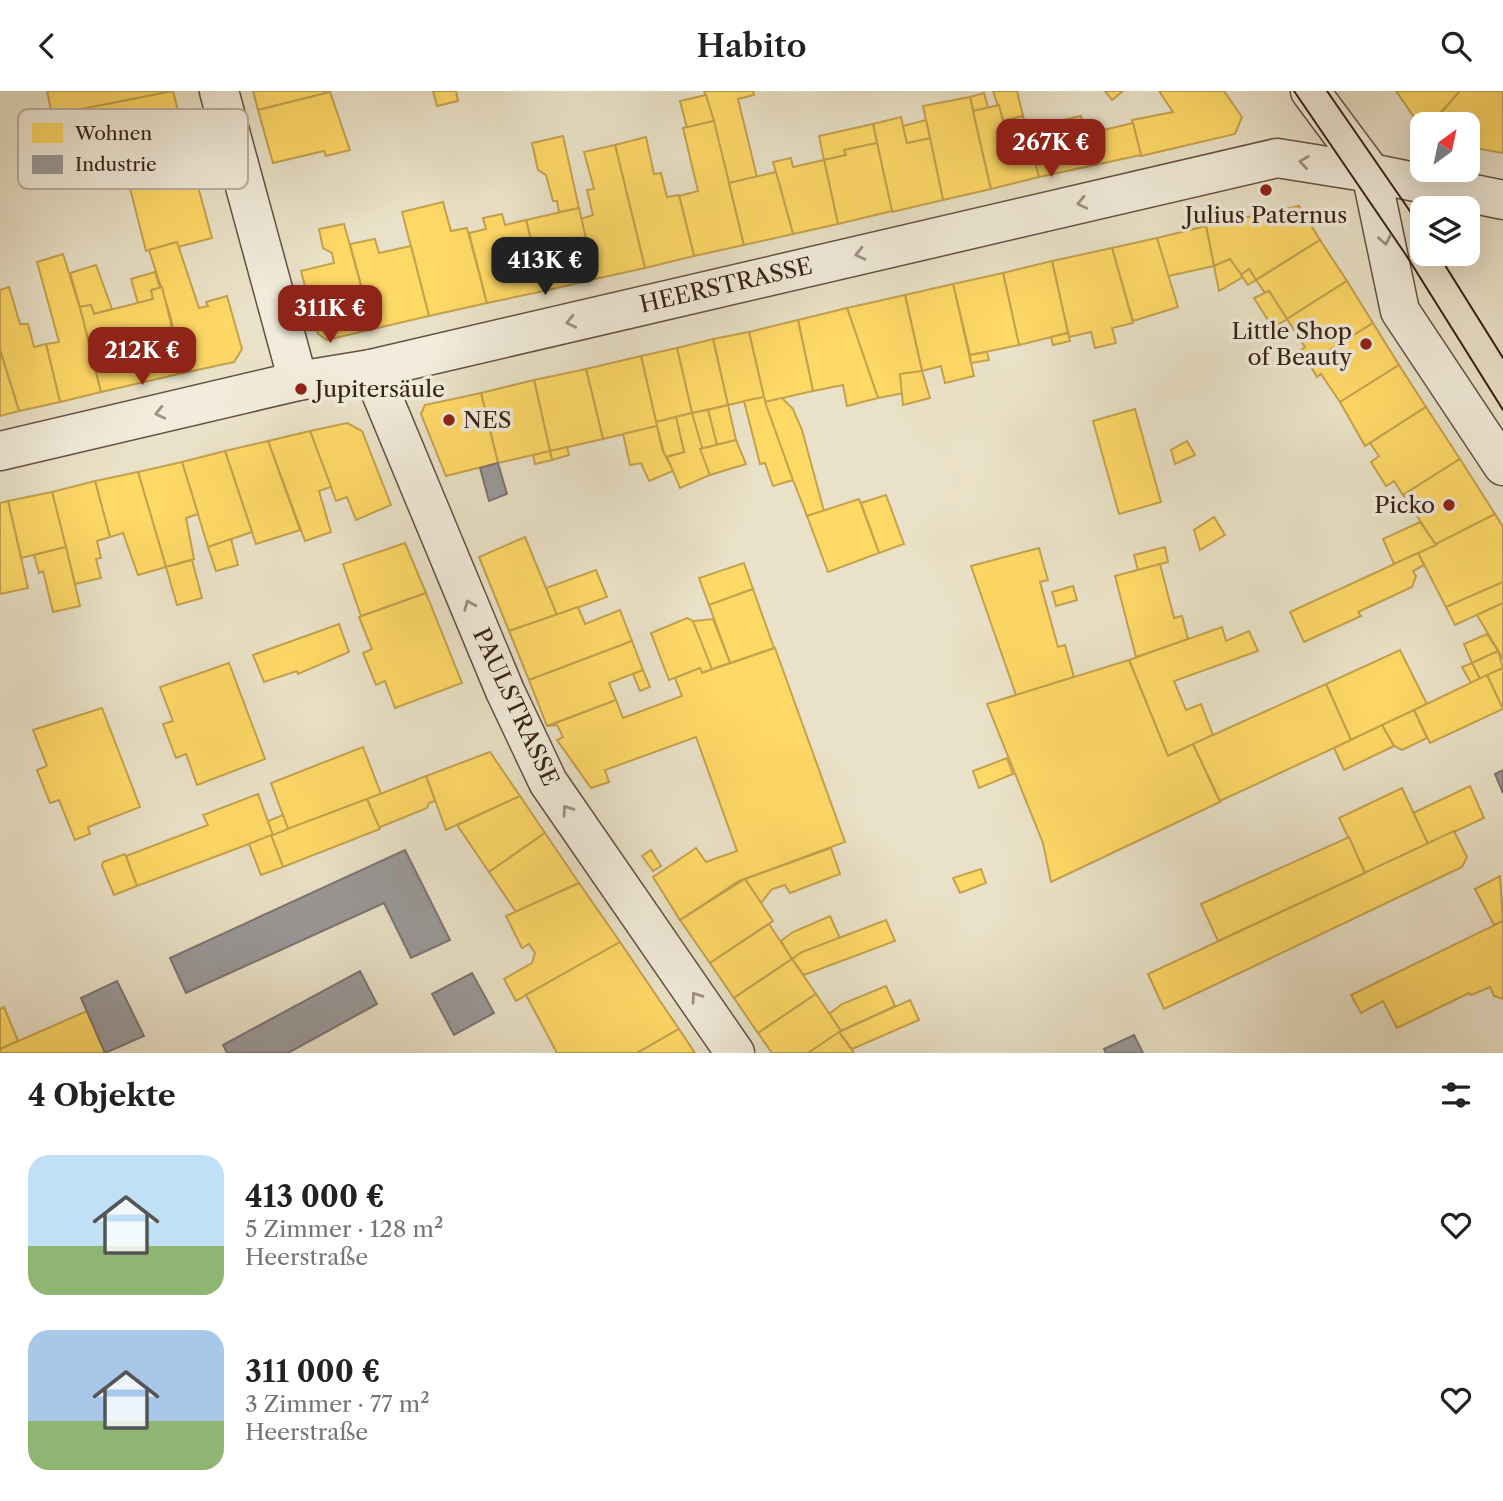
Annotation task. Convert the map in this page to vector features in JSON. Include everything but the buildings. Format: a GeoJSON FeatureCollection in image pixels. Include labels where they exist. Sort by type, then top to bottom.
{"type":"FeatureCollection","features":[{"type":"Feature","properties":{"kind":"street"},"geometry":{"type":"LineString","coordinates":[[219,91],[224,109]]}},
{"type":"Feature","properties":{"kind":"street"},"geometry":{"type":"LineString","coordinates":[[1310,91],[1371,173],[1400,311],[1503,466]]}},
{"type":"Feature","properties":{"kind":"street","name":"HEERSTRASSE"},"geometry":{"type":"LineString","coordinates":[[0,451],[298,381],[371,369],[1277,158],[1371,173],[1503,200]]}},
{"type":"Feature","properties":{"kind":"street"},"geometry":{"type":"LineString","coordinates":[[246,189],[298,381]]}},
{"type":"Feature","properties":{"kind":"street","name":"PAULSTRASSE"},"geometry":{"type":"LineString","coordinates":[[371,369],[505,691],[548,782],[735,1053]]}},
{"type":"Feature","properties":{"kind":"tram line"},"geometry":{"type":"LineString","coordinates":[[1294,91],[1406,255],[1503,410]]}},
{"type":"Feature","properties":{"kind":"tram line"},"geometry":{"type":"LineString","coordinates":[[1327,91],[1410,211]]}},
{"type":"Feature","properties":{"kind":"tram line"},"geometry":{"type":"LineString","coordinates":[[1446,266],[1503,358]]}},
{"type":"Feature","properties":{"kind":"place","name":"Julius Paternus"},"geometry":{"type":"Point","coordinates":[1266,190]}},
{"type":"Feature","properties":{"kind":"place","name":"Little Shop of Beauty"},"geometry":{"type":"Point","coordinates":[1366,344]}},
{"type":"Feature","properties":{"kind":"place","name":"Jupitersäule"},"geometry":{"type":"Point","coordinates":[301,389]}},
{"type":"Feature","properties":{"kind":"place","name":"NES"},"geometry":{"type":"Point","coordinates":[449,420]}},
{"type":"Feature","properties":{"kind":"place","name":"Picko"},"geometry":{"type":"Point","coordinates":[1449,505]}}]}
